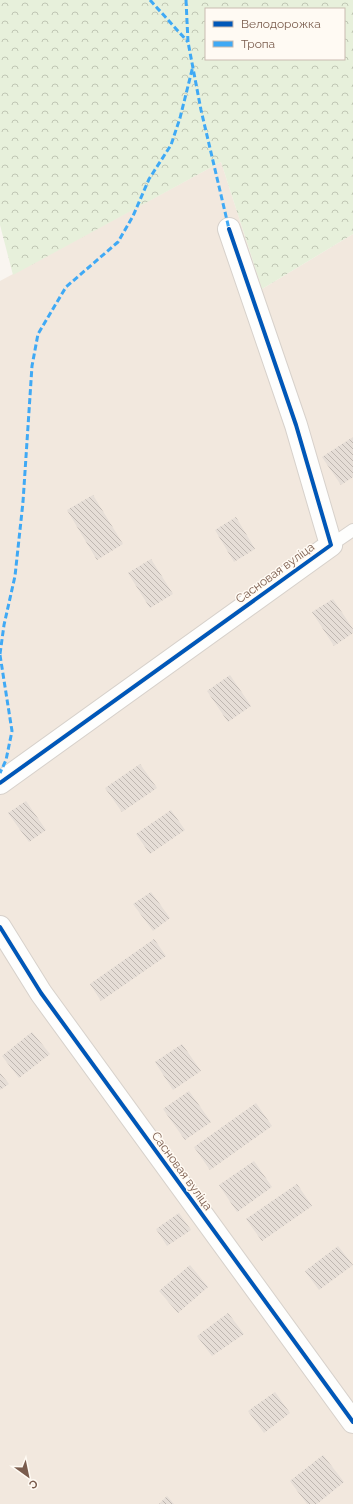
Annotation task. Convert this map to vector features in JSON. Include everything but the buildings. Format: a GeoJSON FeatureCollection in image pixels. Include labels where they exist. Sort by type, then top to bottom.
{"type":"FeatureCollection","features":[{"type":"Feature","properties":{"kind":"street","name":"Сасновая вуліца"},"geometry":{"type":"LineString","coordinates":[[0,783],[332,545],[296,425],[230,229]]}},
{"type":"Feature","properties":{"kind":"street","name":"Сасновая вуліца"},"geometry":{"type":"LineString","coordinates":[[0,927],[40,993],[353,1422]]}},
{"type":"Feature","properties":{"kind":"lane"},"geometry":{"type":"LineString","coordinates":[[332,545],[353,530]]}},
{"type":"Feature","properties":{"kind":"shaded area"},"geometry":{"type":"Polygon","coordinates":[[[221,162],[262,289],[353,234],[353,1504],[0,1504],[0,281],[221,162]]]}},
{"type":"Feature","properties":{"kind":"green space"},"geometry":{"type":"Polygon","coordinates":[[[0,0],[353,0],[353,234],[262,289],[221,162],[13,275],[0,225],[0,0]]]}},
{"type":"Feature","properties":{"kind":"marked path"},"geometry":{"type":"LineString","coordinates":[[150,0],[188,42]]}},
{"type":"Feature","properties":{"kind":"marked path"},"geometry":{"type":"LineString","coordinates":[[186,0],[188,42],[201,110],[229,229]]}},
{"type":"Feature","properties":{"kind":"marked path"},"geometry":{"type":"LineString","coordinates":[[0,654],[4,625],[15,576],[23,502],[32,366],[38,334],[66,287],[118,242],[133,216],[149,179],[171,145],[180,118],[193,66]]}},
{"type":"Feature","properties":{"kind":"marked path"},"geometry":{"type":"LineString","coordinates":[[0,655],[12,731],[6,760],[0,773]]}},
{"type":"Feature","properties":{"kind":"cycle path"},"geometry":{"type":"LineString","coordinates":[[0,783],[331,545],[296,425],[229,229]]}},
{"type":"Feature","properties":{"kind":"cycle path"},"geometry":{"type":"LineString","coordinates":[[0,927],[41,993],[353,1422]]}}]}
